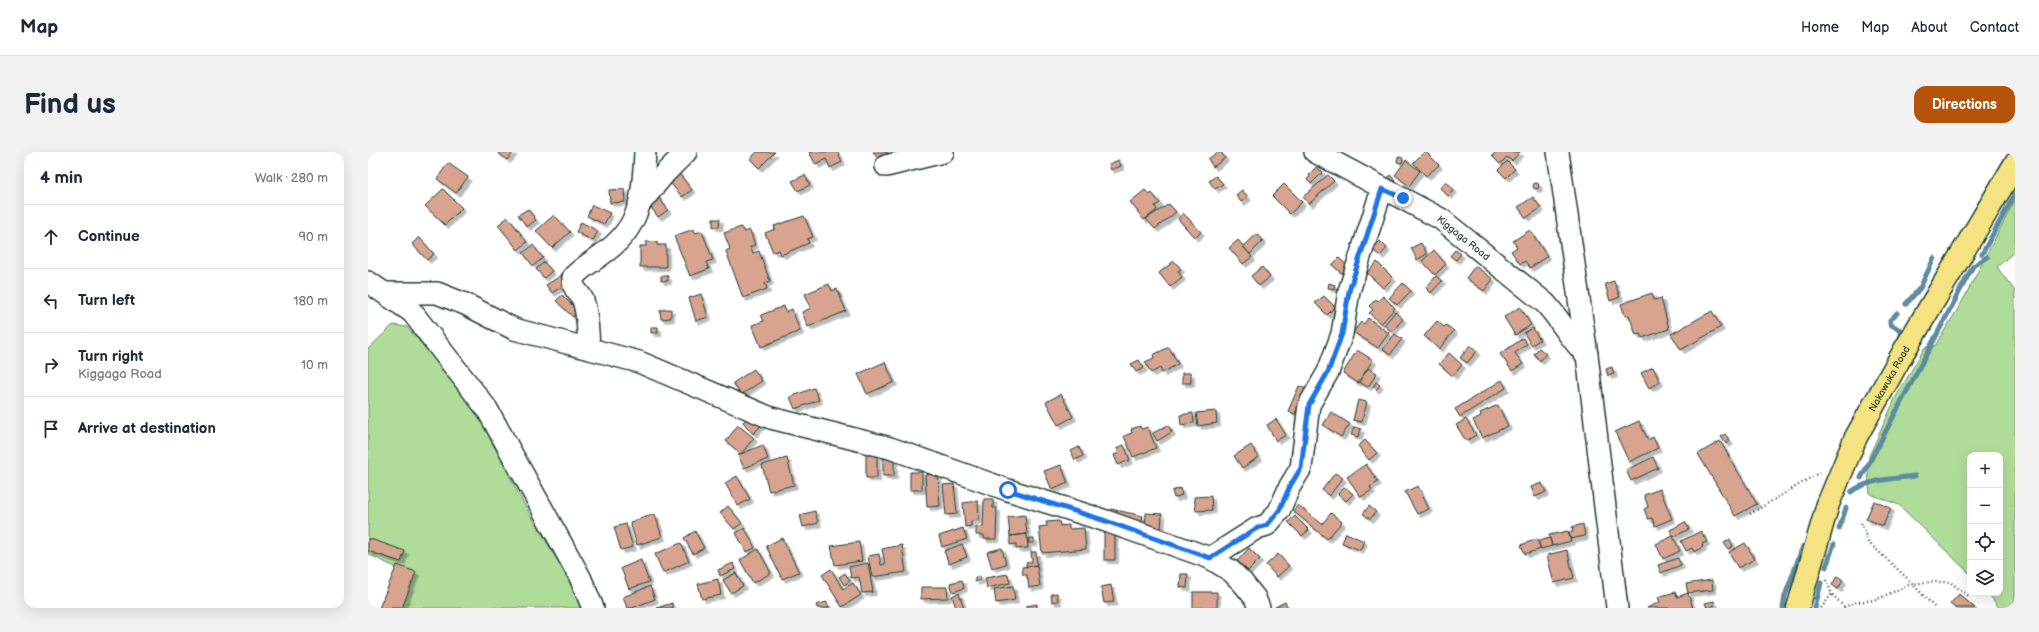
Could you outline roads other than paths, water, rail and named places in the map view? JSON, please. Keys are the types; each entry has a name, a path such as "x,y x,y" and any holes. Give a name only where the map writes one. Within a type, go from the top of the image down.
{"main road":[{"name":"Nakawuka Road","path":"1798,608 1828,504 1856,437 1904,351 2015,164"}],"street":[{"path":"641,202 645,152"},
{"path":"589,348 587,322 582,299 573,288 573,277 582,268 614,245 630,226 641,202 665,173 686,152"},
{"path":"886,166 943,152"},
{"name":"Kiggaga Road","path":"1315,152 1382,189 1418,206 1452,228 1545,303 1555,314 1575,344 1587,355"},
{"path":"1558,152 1587,355 1616,608"},
{"path":"1210,558 1257,528 1267,525 1279,511 1290,486 1301,468 1309,405 1328,372 1342,334 1349,291 1382,189"},
{"path":"368,282 387,293 412,312 487,409 580,577 593,608"},
{"path":"387,293 437,293 465,304 514,329 638,362 771,418 890,448 1008,490 1106,521 1210,558 1230,571 1243,583 1255,598 1259,608"}],"waterway":[{"path":"1982,254 2015,194"},
{"path":"1861,478 1973,266 1987,257"},
{"path":"1906,304 1920,288 1934,258"},
{"path":"1897,313 1890,320 1890,324 1902,331 1900,340"},
{"path":"1851,492 1865,484 1915,476"},
{"path":"1839,529 1846,508"},
{"path":"1826,567 1834,544"},
{"path":"1783,608 1785,596 1803,546"},
{"path":"1815,608 1821,583"}]}
